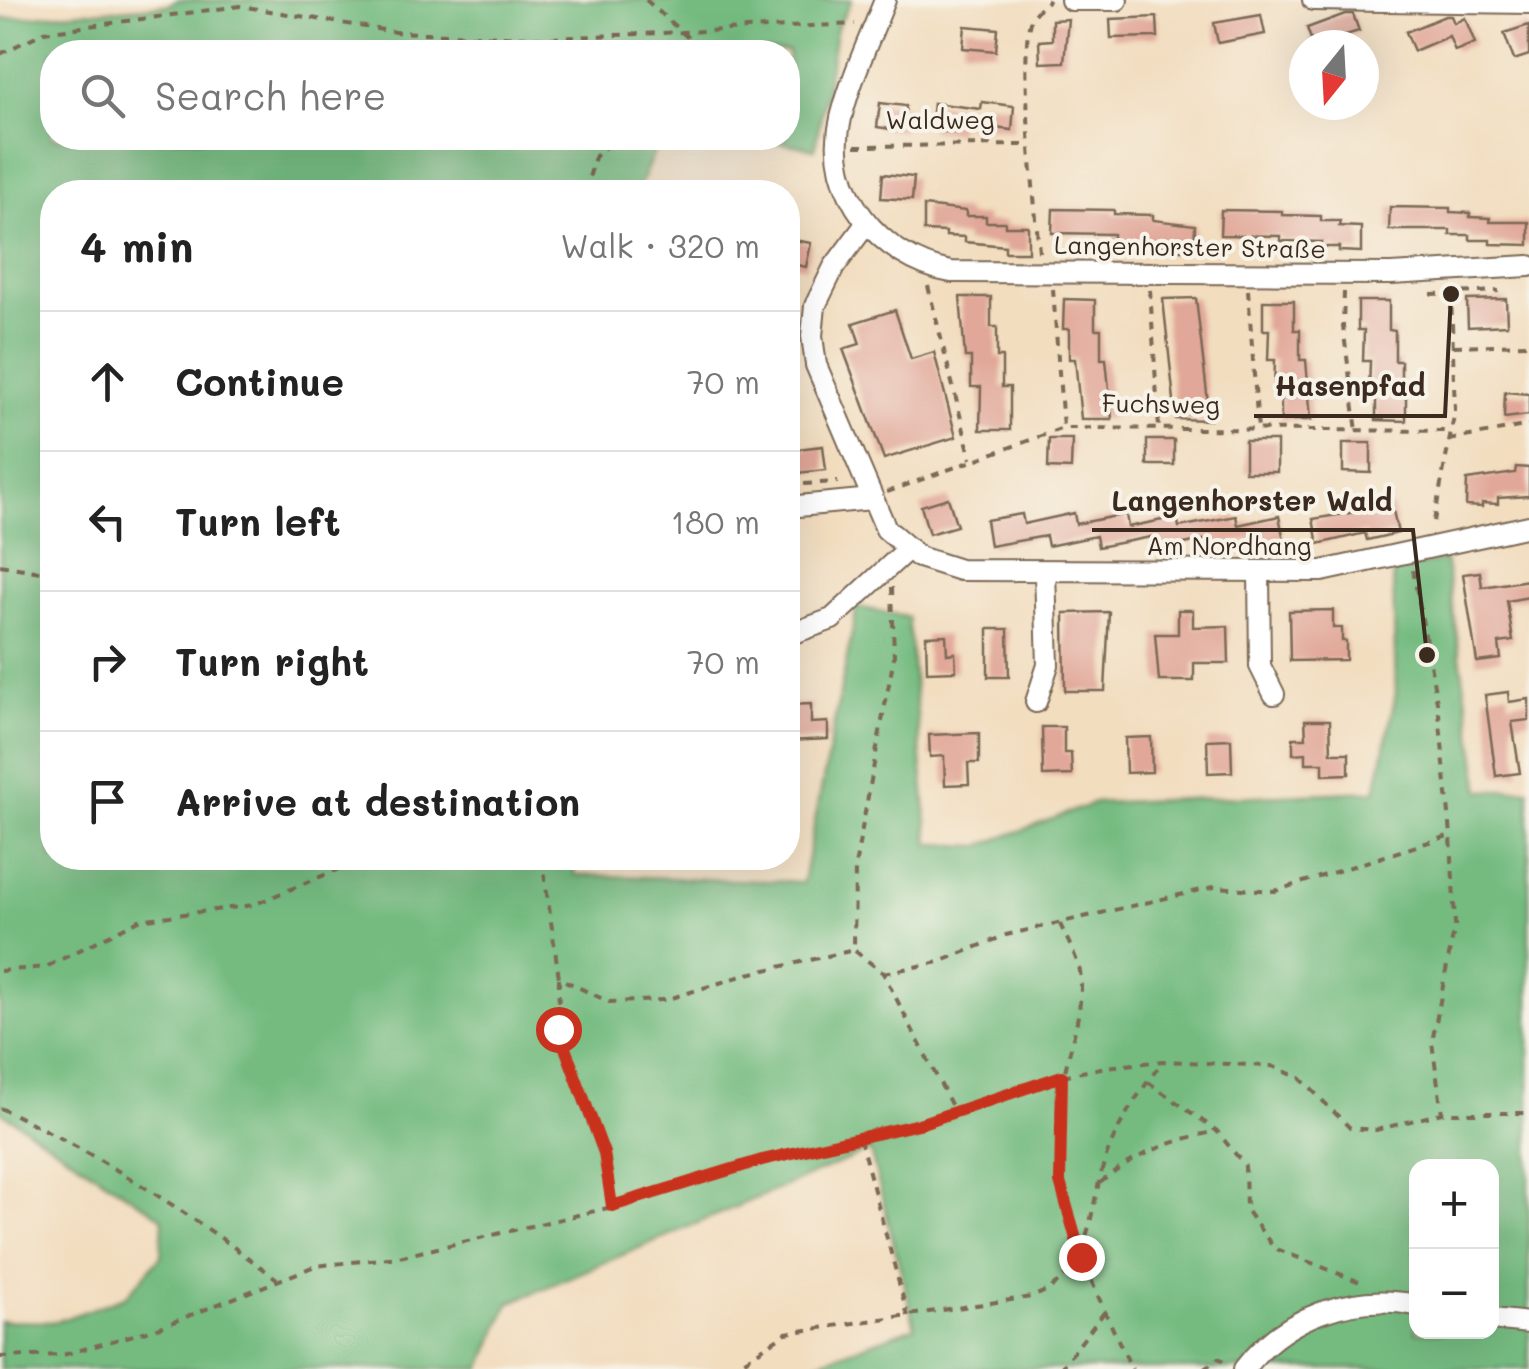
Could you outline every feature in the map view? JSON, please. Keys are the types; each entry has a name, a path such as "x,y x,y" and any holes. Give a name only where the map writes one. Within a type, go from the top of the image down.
{"street":[{"name":"Waldweg","path":"866,224 844,178 839,139 841,119 884,0"},
{"path":"1070,0 1117,0"},
{"path":"1313,0 1529,3"},
{"name":"Langenhorster Straße","path":"866,224 906,256 928,268 950,272 1391,274 1529,266"},
{"name":"Am Nordhang","path":"866,224 834,267 815,306 812,336 816,366 877,496 886,529 908,549 932,563 960,570 1045,572 1322,571 1376,563 1529,526"},
{"path":"800,506 877,496"},
{"path":"800,632 832,620 908,549"},
{"path":"1036,702 1048,665 1045,572"},
{"path":"1259,572 1260,666 1274,694"},
{"path":"1242,1369 1277,1333 1297,1322 1328,1310 1392,1300 1409,1304"},
{"path":"1499,1320 1529,1323"}],"path":[{"path":"646,0 689,40"},
{"path":"1040,261 1029,145 1031,18 1049,0"},
{"path":"0,54 44,32 240,6 395,32 552,38 876,23"},
{"name":"Waldweg","path":"850,146 1029,145"},
{"path":"588,180 594,157 601,150"},
{"path":"926,277 970,459"},
{"name":"Langenhorster Straße","path":"1052,284 1052,330 1063,428"},
{"name":"Langenhorster Straße","path":"1150,285 1159,429"},
{"name":"Langenhorster Straße","path":"1248,286 1258,430"},
{"name":"Langenhorster Straße","path":"1344,287 1343,327 1357,431"},
{"path":"1431,294 1499,290"},
{"path":"1434,521 1451,431 1452,294"},
{"path":"1454,346 1529,344"},
{"path":"800,376 808,376"},
{"path":"1449,440 1529,426"},
{"name":"Fuchsweg","path":"877,496 1063,428 1451,431"},
{"path":"800,484 852,481"},
{"path":"0,565 40,572"},
{"path":"1413,565 1439,713 1456,925 1432,1042 1442,1114"},
{"path":"854,950 855,866 894,657 892,577 886,569"},
{"path":"884,973 940,962 1006,935 1214,888 1275,891 1451,835"},
{"path":"0,971 46,967 139,920 253,906 337,870"},
{"path":"544,870 558,978 558,1029 604,1153 612,1206"},
{"path":"1060,924 1082,978 1062,1076 1060,1182 1096,1300 1106,1310 1132,1369"},
{"path":"854,950 884,973 956,1112"},
{"path":"558,978 609,1002 665,1000 748,974 854,950"},
{"path":"731,1369 786,1333 1031,1297 1056,1288 1081,1257 1098,1184 1127,1110 1163,1061"},
{"path":"0,1357 64,1355 192,1316 315,1266 399,1258 612,1206 762,1160 860,1139 956,1112 1062,1076 1163,1061 1286,1070 1350,1128 1376,1130 1442,1114 1529,1113"},
{"path":"1148,1082 1218,1131 1246,1166 1246,1210 1274,1248 1376,1288 1392,1300"},
{"path":"0,1108 87,1150 178,1207 277,1279"},
{"path":"1098,1184 1130,1159 1179,1139 1218,1131"},
{"path":"860,1139 908,1316"},
{"path":"1060,1369 1106,1310"},
{"path":"1204,1369 1218,1358 1242,1369"}],"green space":[{"path":"177,0 852,0 837,27 815,149 800,146 800,40 40,40 40,150 655,150 642,180 40,180 40,870 575,870 575,875 803,882 857,607 908,617 929,844 980,846 1095,803 1376,791 1396,693 1393,572 1445,559 1481,791 1529,789 1529,1369 799,1369 915,1327 870,1150 509,1303 481,1369 0,1369 0,1321 56,1322 125,1297 161,1256 163,1218 0,1111 0,19 168,5"}],"building":[{"path":"1353,14 1359,30 1308,30"},
{"path":"1261,15 1265,34 1218,43 1214,23"},
{"path":"1451,16 1454,23 1465,18 1475,43 1455,51 1449,36 1414,51 1406,32"},
{"path":"1157,17 1158,37 1111,38 1110,19"},
{"path":"1068,19 1064,62 1040,63 1039,41 1052,40 1052,20"},
{"path":"1529,25 1529,55 1514,60 1504,33"},
{"path":"965,26 998,29 996,51 963,48"},
{"path":"982,102 1014,106 1012,130 959,124 958,133 930,130 933,103 981,109"},
{"path":"880,103 906,106 903,131 877,127"},
{"path":"883,174 914,177 912,200 881,198"},
{"path":"924,206 966,211 966,216 986,216 986,222 1005,222 1005,226 1028,226 1028,252 1005,252 1005,246 965,242 965,237 924,231"},
{"path":"1390,207 1450,208 1450,212 1470,213 1470,217 1490,218 1490,222 1529,222 1529,245 1490,244 1490,240 1470,240 1470,235 1450,235 1450,230 1389,230"},
{"path":"1053,209 1114,210 1114,214 1153,215 1153,220 1195,225 1194,250 1173,250 1173,245 1153,245 1153,241 1113,240 1113,234 1052,233"},
{"path":"1221,210 1282,211 1282,215 1321,216 1321,221 1340,221 1339,226 1361,227 1361,252 1320,247 1321,242 1281,241 1281,236 1220,235"},
{"path":"800,241 811,243 806,267 800,266"},
{"path":"960,297 991,297 991,327 997,327 997,357 1002,357 1002,387 1010,387 1010,430 980,430 981,387 971,387 971,357 965,357"},
{"path":"1196,298 1210,420 1176,419 1163,299"},
{"path":"1064,299 1095,300 1095,329 1101,329 1101,359 1106,359 1112,419 1081,419 1075,359 1069,359 1069,329 1063,329"},
{"path":"1506,299 1507,325 1468,327 1467,300"},
{"path":"1263,301 1294,301 1294,330 1300,330 1300,360 1306,360 1311,420 1281,420 1281,391 1274,391 1275,360 1268,360 1269,330 1263,330"},
{"path":"1358,301 1389,301 1389,330 1395,331 1395,361 1401,361 1401,391 1406,391 1406,421 1376,420 1376,391 1369,391 1370,361 1363,361 1364,330 1358,330"},
{"path":"895,310 911,359 934,352 956,437 884,459 843,349 860,344 853,323"},
{"path":"1505,392 1529,394 1529,415 1504,418"},
{"path":"1049,439 1072,439 1071,469 1048,468"},
{"path":"1147,440 1174,440 1174,465 1147,465"},
{"path":"1245,441 1277,441 1277,472 1245,472"},
{"path":"1343,443 1371,443 1371,473 1343,472"},
{"path":"823,446 826,470 800,473 800,449"},
{"path":"1516,467 1529,468 1529,496 1498,498 1498,504 1482,503 1482,507 1466,506 1467,480 1515,473"},
{"path":"948,498 957,526 929,534 921,506"},
{"path":"1392,506 1398,533 1367,540 1365,533 1318,544 1313,519"},
{"path":"1074,513 1076,524 1126,514 1128,527 1177,517 1179,527 1236,516 1238,525 1279,516 1285,545 1260,550 1257,538 1206,548 1204,540 1154,550 1151,537 1098,547 1096,536 1048,546 1046,536 990,546 986,520 1022,514 1024,524"},
{"path":"1480,572 1482,587 1529,580 1529,597 1507,601 1513,641 1499,643 1501,659 1477,662 1463,574"},
{"path":"1178,610 1193,610 1193,627 1228,626 1229,663 1194,663 1194,681 1159,681 1155,634 1178,634"},
{"path":"1333,610 1333,628 1342,628 1342,641 1346,641 1346,660 1290,661 1289,611"},
{"path":"1109,612 1105,691 1065,691 1064,613"},
{"path":"988,629 1008,629 1009,677 988,677"},
{"path":"946,635 947,654 955,653 956,671 927,672 926,636"},
{"path":"1508,692 1509,702 1529,699 1529,720 1512,722 1520,773 1496,776 1485,695"},
{"path":"800,704 811,704 811,723 828,722 828,739 800,740"},
{"path":"1305,720 1330,720 1331,753 1349,753 1349,774 1323,775 1323,763 1306,763 1306,753 1293,754 1293,738 1306,738"},
{"path":"1042,727 1064,727 1064,753 1071,753 1072,775 1043,776"},
{"path":"979,733 979,763 968,763 969,784 945,785 944,756 930,757 929,735"},
{"path":"1151,737 1152,772 1126,773 1125,738"},
{"path":"1231,739 1232,772 1208,773 1207,740"}],"place":[{"name":"Hasenpfad","path":"1451,294"},
{"name":"Langenhorster Wald","path":"1427,655"}],"route":[{"path":"558,1029 604,1153 612,1206 762,1160 919,1124 1062,1076 1058,1117 1060,1182 1081,1257"}]}
